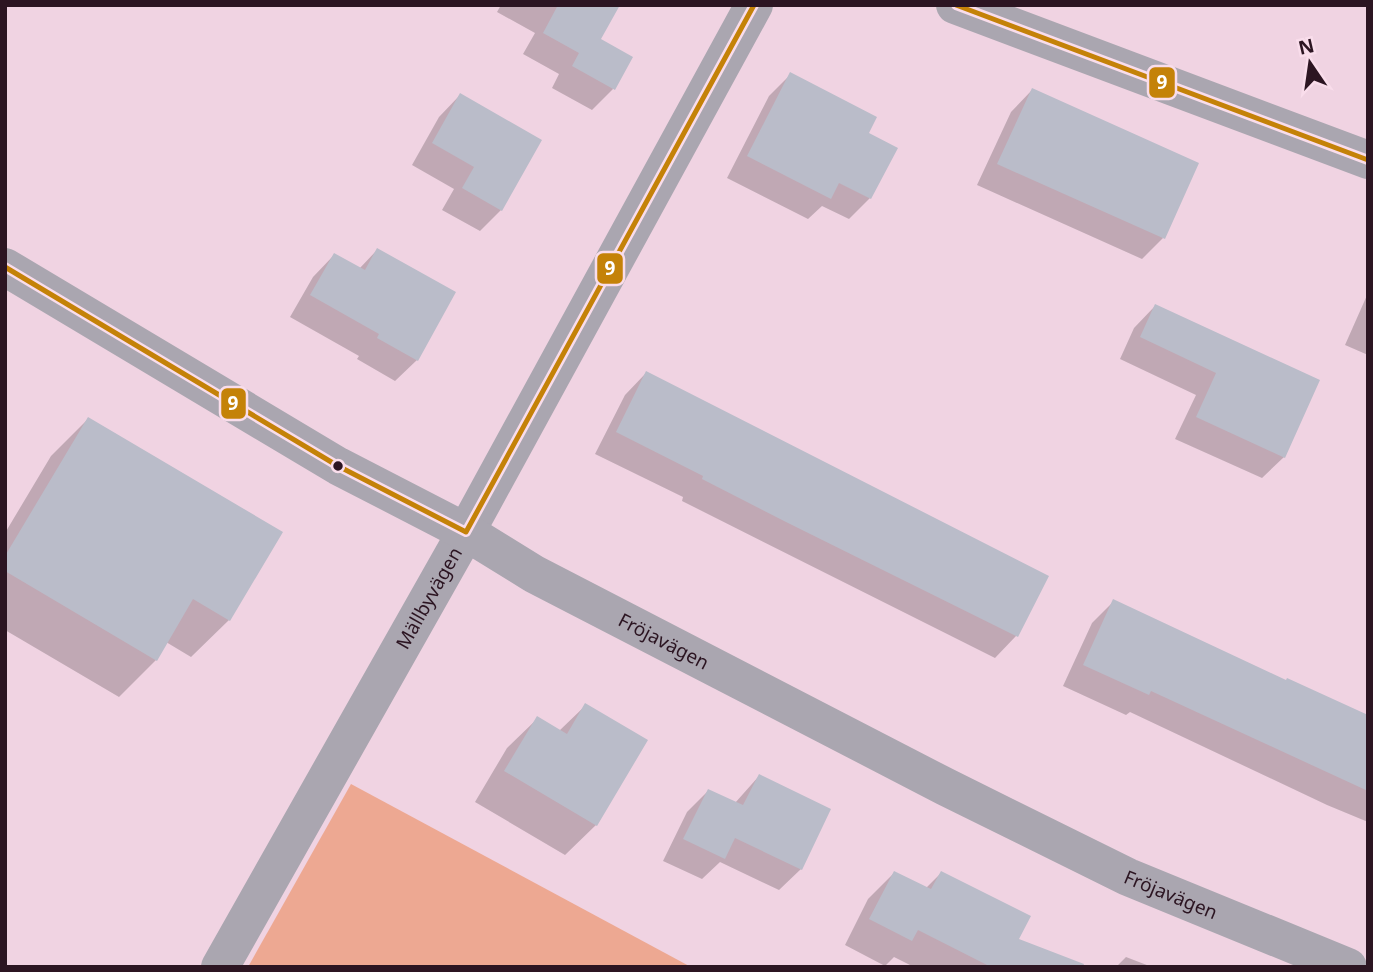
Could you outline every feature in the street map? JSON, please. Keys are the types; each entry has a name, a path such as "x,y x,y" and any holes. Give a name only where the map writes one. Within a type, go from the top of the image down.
{"street":[{"name":"Mällbyvägen","path":"220,967 466,532 754,5"},
{"path":"955,5 1368,160"},
{"name":"Fröjavägen","path":"5,268 338,466 466,532 534,574 992,811 1128,877 1324,962"}],"shaded area":[{"path":"351,784 691,967 248,967"}],"building":[{"path":"558,5 620,5 601,39 633,57 615,90 572,66 579,53 543,33"},
{"path":"790,72 877,117 869,133 898,148 871,199 839,183 831,199 747,156"},
{"path":"1032,88 1199,163 1165,239 997,164"},
{"path":"460,93 542,140 502,211 462,188 474,167 432,143"},
{"path":"377,248 456,292 418,361 377,338 379,334 310,295 334,253 365,270"},
{"path":"1155,304 1320,380 1285,458 1196,417 1216,373 1140,337"},
{"path":"646,371 1049,576 1018,637 786,522 616,432"},
{"path":"88,417 283,532 230,621 193,599 157,661 5,571 5,556"},
{"path":"1113,599 1368,715 1368,791 1151,691 1149,695 1083,665"},
{"path":"585,703 648,740 597,826 504,771 537,716 567,734"},
{"path":"759,774 831,809 802,870 735,838 725,859 683,839 708,789 743,805"},
{"path":"894,871 931,889 941,871 1031,916 1019,939 1084,964 1083,967 991,967 918,930 912,941 869,919"}],"transit line":[{"name":"9","path":"466,532 754,5"},
{"name":"9","path":"956,5 1368,160"},
{"name":"9","path":"5,267 338,466 466,532"}]}
